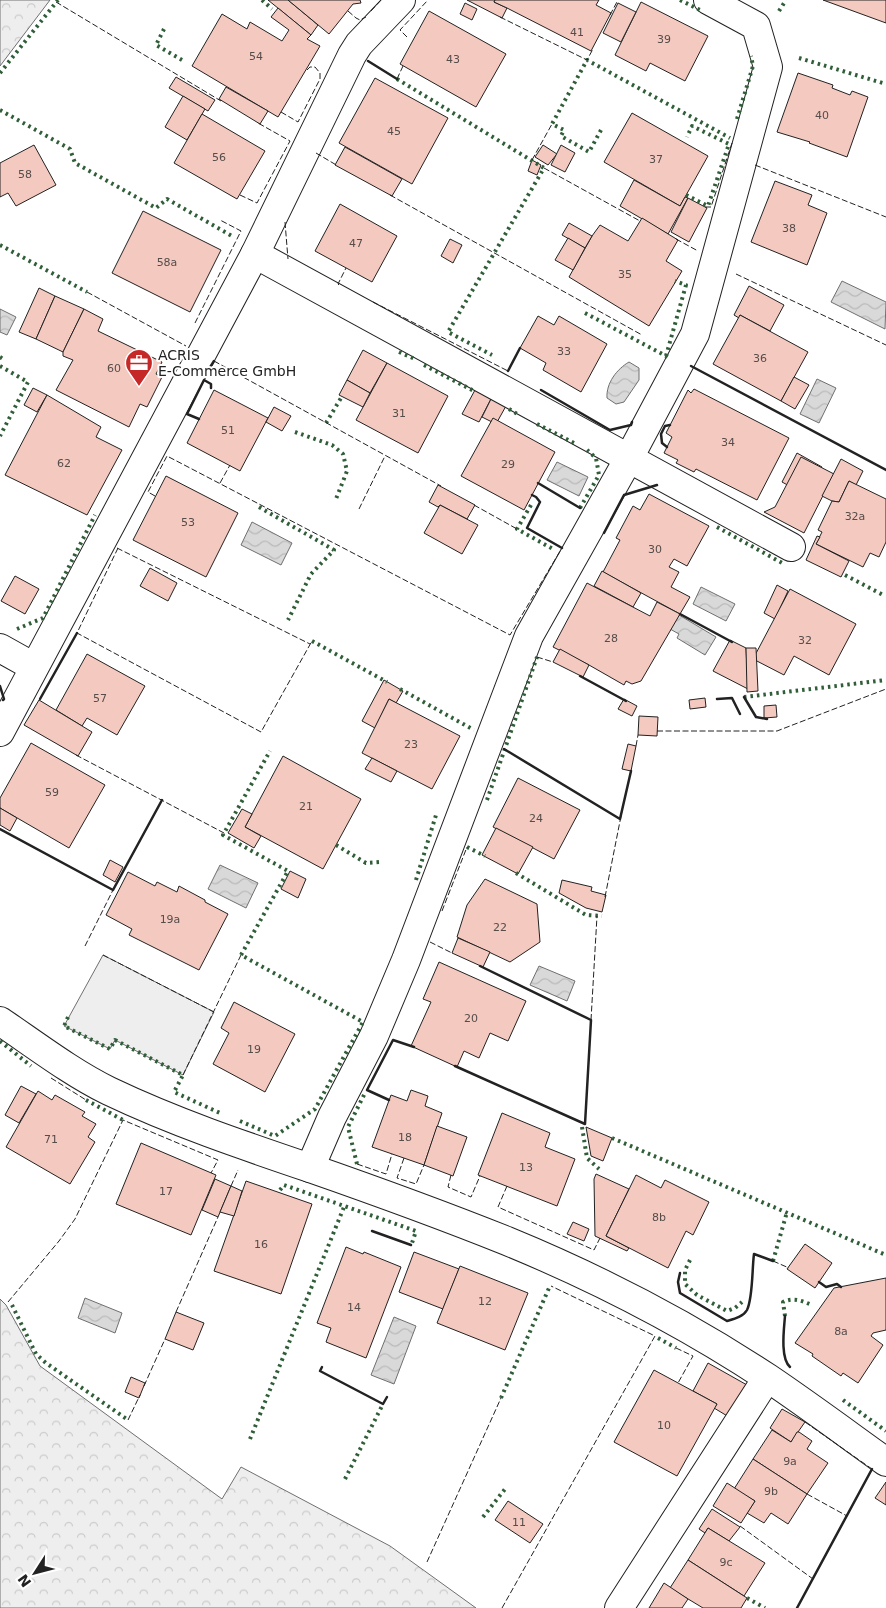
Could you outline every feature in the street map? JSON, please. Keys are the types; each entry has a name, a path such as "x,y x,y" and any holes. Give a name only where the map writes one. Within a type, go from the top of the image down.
{"street":[{"path":"0,732 255,254 352,55 359,44 401,0"},
{"path":"310,1168 332,1117 374,1036 406,960 528,636 629,458 695,334 768,67 756,26 708,0"},
{"path":"255,254 791,547"},
{"path":"0,648 34,667"},
{"path":"0,1021 108,1090 259,1152 310,1168 508,1242 590,1278 678,1323 767,1378 886,1462"},
{"path":"619,1608 767,1378"}],"green space":[{"path":"0,0 50,0 0,66"},
{"path":"103,955 214,1012 183,1075 115,1040 110,1049 64,1026"},
{"path":"0,1299 6,1305 40,1366 222,1499 241,1467 390,1546 476,1608 0,1608"}],"water":[{"path":"842,281 886,302 885,329 831,302"},
{"path":"0,309 16,317 7,335 0,332"},
{"path":"629,362 639,368 639,380 624,402 616,404 607,398 608,387 620,368"},
{"path":"817,379 836,388 819,423 800,414"},
{"path":"557,462 588,477 579,496 547,480"},
{"path":"252,522 292,543 281,565 241,545"},
{"path":"701,587 735,604 726,621 693,604"},
{"path":"679,615 716,637 705,655 677,638 679,634 670,629"},
{"path":"220,865 258,883 246,908 208,889"},
{"path":"539,966 575,981 567,1001 530,985"},
{"path":"85,1298 122,1313 115,1333 78,1318"},
{"path":"394,1317 416,1326 394,1384 371,1375"}],"building":[{"path":"268,0 288,0 318,25 311,35"},
{"path":"288,0 360,0 361,3 353,4 329,34"},
{"path":"467,0 495,0 494,2 507,8 502,18"},
{"path":"495,0 599,0 596,5 611,13 591,51 494,2"},
{"path":"823,0 886,0 886,23"},
{"path":"641,2 708,36 685,81 650,63 646,71 615,55"},
{"path":"465,3 477,9 472,20 460,14"},
{"path":"618,3 636,12 621,42 603,33"},
{"path":"278,8 311,35 307,39 320,46 278,117 192,66 222,14 247,29 250,22 282,41 289,30 271,17"},
{"path":"429,11 506,54 476,107 400,64"},
{"path":"798,73 833,85 832,88 850,95 852,91 868,97 847,157 810,142 777,132"},
{"path":"176,77 215,100 208,111 169,88"},
{"path":"375,78 448,118 412,184 339,143"},
{"path":"226,87 268,111 260,124 219,99"},
{"path":"183,96 205,109 187,140 165,127"},
{"path":"632,113 708,156 680,206 604,162"},
{"path":"202,114 265,151 237,199 174,163"},
{"path":"34,145 56,185 16,206 8,193 0,197 0,163"},
{"path":"543,145 557,154 548,165 535,157"},
{"path":"561,145 575,153 565,172 551,165"},
{"path":"345,147 402,179 392,196 335,165"},
{"path":"532,160 541,165 537,175 528,171"},
{"path":"634,180 680,206 685,197 688,198 668,234 620,206"},
{"path":"775,181 812,195 808,205 827,213 807,265 751,242"},
{"path":"688,198 707,208 689,242 671,232"},
{"path":"340,204 397,236 372,282 315,251"},
{"path":"143,211 221,250 190,312 112,273"},
{"path":"642,218 678,240 666,261 682,271 649,326 569,277 600,225 628,241"},
{"path":"569,223 592,236 585,248 562,235"},
{"path":"568,238 585,248 573,270 555,260"},
{"path":"450,239 462,245 453,263 441,256"},
{"path":"749,286 784,305 770,331 740,315 739,318 734,315"},
{"path":"39,288 55,296 36,339 19,332"},
{"path":"55,296 84,309 63,352 36,339"},
{"path":"84,309 103,319 98,331 162,362 156,374 162,377 147,407 140,404 129,427 56,390 73,360 63,356 63,352"},
{"path":"740,315 808,352 781,401 713,364"},
{"path":"538,316 554,325 559,316 607,344 581,392 543,370 546,363 520,348"},
{"path":"363,350 387,363 370,393 347,380"},
{"path":"387,363 448,396 418,453 356,420"},
{"path":"794,377 809,385 795,409 781,401"},
{"path":"347,380 370,393 363,407 339,395"},
{"path":"33,388 47,395 37,412 24,405"},
{"path":"694,389 789,438 757,500 696,469 694,472 676,463 678,460 664,453 672,437 666,433 688,390 691,393"},
{"path":"214,390 268,418 240,471 187,443"},
{"path":"475,390 491,399 479,422 462,414"},
{"path":"47,395 101,427 96,437 122,450 87,515 5,475"},
{"path":"491,399 506,406 496,424 482,417"},
{"path":"274,407 291,416 282,431 266,422"},
{"path":"493,418 555,452 524,510 461,476"},
{"path":"797,453 822,467 806,495 782,482"},
{"path":"801,457 834,474 804,533 764,512 775,507"},
{"path":"841,459 863,471 856,485 849,481 839,502 822,496"},
{"path":"166,476 238,513 206,577 133,540"},
{"path":"849,481 886,499 886,542 879,557 870,553 863,567 816,544 822,532 818,530 832,501 839,502"},
{"path":"438,485 475,505 467,519 440,505 438,507 429,502"},
{"path":"649,494 709,526 687,566 674,559 669,567 679,572 671,587 690,597 680,614 603,572 620,540 616,538 633,506 640,510"},
{"path":"440,505 478,525 462,554 424,533"},
{"path":"817,536 820,537 816,544 849,561 841,577 806,560"},
{"path":"150,568 177,583 168,601 140,586"},
{"path":"602,571 641,593 633,607 594,586"},
{"path":"15,576 39,589 25,614 1,601"},
{"path":"587,583 650,616 657,602 680,614 641,681 632,684 626,681 624,685 553,647"},
{"path":"777,585 788,591 775,619 764,613"},
{"path":"790,589 856,624 829,675 794,656 784,675 753,659"},
{"path":"730,640 746,648 748,689 713,671"},
{"path":"746,648 756,648 758,691 747,692"},
{"path":"560,649 589,665 583,677 553,662"},
{"path":"87,654 145,686 117,735 87,718 82,726 56,710"},
{"path":"384,680 403,691 396,703 389,699 375,728 362,721"},
{"path":"705,698 706,707 690,709 689,700"},
{"path":"389,699 460,736 432,789 362,753"},
{"path":"624,699 637,706 632,716 618,709"},
{"path":"39,700 92,732 78,756 24,725"},
{"path":"776,705 777,717 764,718 764,706"},
{"path":"639,716 658,717 657,736 638,735"},
{"path":"31,743 105,785 69,848 0,808 0,798"},
{"path":"628,744 636,746 631,771 622,769"},
{"path":"283,756 361,799 323,869 245,827"},
{"path":"372,758 397,771 391,782 365,769"},
{"path":"518,778 580,810 554,859 493,827"},
{"path":"0,808 17,818 10,831 0,825"},
{"path":"242,809 252,814 245,827 261,836 254,848 228,833"},
{"path":"496,828 533,847 518,874 482,855"},
{"path":"110,860 123,867 115,882 103,875"},
{"path":"290,871 306,879 298,898 281,889"},
{"path":"128,872 155,886 157,882 177,892 179,886 228,914 199,970 129,935 132,929 106,915"},
{"path":"485,879 537,904 540,942 510,962 457,937 467,905"},
{"path":"562,880 592,887 591,891 606,895 602,912 586,908 559,893"},
{"path":"458,938 490,952 483,967 452,953"},
{"path":"439,962 526,1001 508,1041 490,1033 479,1058 464,1051 457,1067 411,1046 431,1002 423,999"},
{"path":"234,1002 295,1034 265,1092 213,1064 229,1033 221,1028"},
{"path":"21,1086 36,1094 19,1123 5,1115"},
{"path":"411,1090 428,1096 425,1106 442,1113 424,1165 372,1147 391,1095 407,1101"},
{"path":"38,1091 52,1100 55,1095 85,1112 82,1116 96,1124 88,1137 95,1142 70,1184 6,1147"},
{"path":"502,1113 550,1133 545,1147 575,1159 557,1206 478,1175"},
{"path":"437,1126 467,1137 453,1176 424,1165"},
{"path":"586,1127 612,1138 603,1161 591,1156"},
{"path":"141,1143 216,1175 191,1235 116,1204"},
{"path":"596,1174 629,1189 606,1236 629,1248 627,1251 595,1236 594,1179"},
{"path":"636,1175 661,1188 665,1180 709,1202 693,1235 686,1231 668,1268 606,1236"},
{"path":"215,1179 231,1186 218,1217 202,1210"},
{"path":"246,1181 312,1204 281,1294 214,1271"},
{"path":"231,1186 242,1191 234,1216 220,1212"},
{"path":"573,1222 589,1229 584,1241 567,1234"},
{"path":"805,1244 832,1263 815,1288 787,1269"},
{"path":"346,1247 401,1267 366,1358 326,1342 331,1328 317,1323"},
{"path":"414,1252 459,1269 443,1309 399,1292"},
{"path":"460,1266 528,1293 505,1350 437,1323"},
{"path":"886,1278 886,1330 873,1333 871,1336 883,1345 858,1383 843,1373 841,1376 812,1356 813,1354 795,1343 834,1288"},
{"path":"176,1312 204,1323 193,1350 165,1339"},
{"path":"708,1363 747,1385 729,1417 714,1408 717,1404 693,1391"},
{"path":"654,1370 717,1404 677,1476 614,1442"},
{"path":"131,1377 145,1383 139,1398 125,1392"},
{"path":"782,1409 805,1422 791,1442 770,1428"},
{"path":"772,1430 791,1442 797,1432 799,1432 812,1441 807,1449 828,1463 807,1494 753,1459"},
{"path":"753,1459 807,1494 788,1524 771,1513 764,1523 747,1513 755,1501 734,1489"},
{"path":"886,1482 886,1505 875,1498"},
{"path":"727,1483 755,1501 741,1523 713,1506"},
{"path":"508,1501 543,1524 530,1543 495,1520"},
{"path":"712,1509 740,1527 729,1541 708,1528 705,1533 699,1529"},
{"path":"708,1528 765,1563 744,1596 688,1560"},
{"path":"688,1560 747,1598 741,1608 703,1608 670,1588"},
{"path":"664,1583 688,1599 682,1608 649,1608"}],"hedge":[{"path":"0,73 58,0"},
{"path":"262,0 272,9"},
{"path":"680,0 702,11"},
{"path":"779,11 786,0"},
{"path":"164,29 156,45 182,60"},
{"path":"737,119 753,66 751,56"},
{"path":"799,58 886,84"},
{"path":"601,130 589,152 561,136 564,130 552,124 587,60 730,138"},
{"path":"397,79 544,168 448,332 492,355"},
{"path":"0,110 70,149 75,163 156,208 167,199 232,236"},
{"path":"686,195 708,206 729,144 692,126 687,137"},
{"path":"0,245 87,292"},
{"path":"666,356 686,285 675,281"},
{"path":"585,313 668,357"},
{"path":"399,352 415,359"},
{"path":"424,365 474,391"},
{"path":"0,366 28,382 0,436"},
{"path":"326,423 341,398"},
{"path":"509,409 519,415"},
{"path":"537,424 576,444"},
{"path":"295,432 332,445 343,454 347,471 336,499"},
{"path":"580,508 599,475 596,458 587,450"},
{"path":"531,505 517,529 553,549"},
{"path":"259,507 334,550 311,574 288,620"},
{"path":"17,629 43,618 95,515"},
{"path":"717,527 784,564"},
{"path":"845,575 885,596"},
{"path":"312,641 387,682"},
{"path":"487,800 537,657"},
{"path":"744,697 886,680"},
{"path":"400,689 474,730"},
{"path":"240,1121 275,1136 315,1109 363,1022 241,955 288,871 223,835 270,751"},
{"path":"416,880 436,815"},
{"path":"336,845 366,863 380,862"},
{"path":"467,847 485,856"},
{"path":"516,873 586,915 602,916"},
{"path":"68,1017 64,1026 110,1049 115,1040 183,1075 174,1092 220,1113"},
{"path":"0,1041 31,1066"},
{"path":"357,1164 348,1127 365,1093"},
{"path":"86,1100 123,1120"},
{"path":"582,1127 587,1158 599,1169"},
{"path":"612,1138 886,1255"},
{"path":"280,1190 284,1185 416,1231 412,1243"},
{"path":"250,1439 344,1207"},
{"path":"773,1261 787,1212"},
{"path":"690,1260 685,1270 685,1284 697,1295 727,1311 735,1308 742,1302"},
{"path":"501,1398 549,1288"},
{"path":"785,1316 783,1302 794,1300 812,1305"},
{"path":"12,1305 36,1354 128,1420"},
{"path":"658,1338 676,1348"},
{"path":"843,1400 886,1431"},
{"path":"345,1479 383,1404"},
{"path":"483,1517 505,1489"},
{"path":"747,1598 765,1608"}],"fence":[{"path":"371,11 381,0"},
{"path":"407,37 400,30 428,0"},
{"path":"610,15 618,0"},
{"path":"56,2 221,101"},
{"path":"348,11 360,20 366,17"},
{"path":"500,17 587,60 593,49"},
{"path":"397,79 403,66"},
{"path":"281,112 298,122 320,79 320,73 315,67 310,67 306,71"},
{"path":"240,195 257,203 290,141 258,123"},
{"path":"532,160 552,124"},
{"path":"705,207 711,207 732,143"},
{"path":"316,153 338,166"},
{"path":"755,165 886,217"},
{"path":"544,168 640,221"},
{"path":"390,195 642,335"},
{"path":"195,323 241,231 220,220"},
{"path":"285,222 288,259"},
{"path":"676,239 698,251"},
{"path":"339,285 346,268"},
{"path":"736,274 886,345"},
{"path":"87,292 186,346"},
{"path":"373,302 508,371"},
{"path":"214,361 441,486"},
{"path":"155,496 148,492 167,456 510,635 562,548"},
{"path":"359,509 385,456"},
{"path":"220,483 230,465"},
{"path":"474,505 517,529"},
{"path":"117,548 310,644"},
{"path":"118,548 77,633 261,732 312,641"},
{"path":"537,657 553,662"},
{"path":"657,731 777,731 886,689"},
{"path":"636,746 638,735"},
{"path":"76,755 224,833"},
{"path":"605,897 623,806"},
{"path":"442,911 467,847"},
{"path":"85,946 113,890"},
{"path":"591,1020 597,916"},
{"path":"430,942 452,953"},
{"path":"103,955 214,1012"},
{"path":"183,1075 241,955"},
{"path":"51,1078 86,1100"},
{"path":"8,1302 75,1219 123,1120 218,1160 211,1173"},
{"path":"357,1164 386,1174 392,1154"},
{"path":"404,1158 397,1178 416,1184 424,1165"},
{"path":"231,1186 238,1170"},
{"path":"451,1175 448,1187 471,1197 480,1176"},
{"path":"507,1186 498,1207 594,1250 600,1238"},
{"path":"176,1312 218,1217"},
{"path":"773,1261 789,1268"},
{"path":"502,1608 655,1336 551,1286"},
{"path":"144,1386 165,1339"},
{"path":"676,1348 693,1356 678,1383"},
{"path":"128,1420 140,1395"},
{"path":"427,1562 501,1398"},
{"path":"805,1422 872,1469"},
{"path":"807,1494 847,1516"},
{"path":"740,1526 813,1579"}],"wall":[{"path":"368,61 397,79"},
{"path":"508,371 520,348"},
{"path":"209,369 214,361"},
{"path":"691,366 886,470"},
{"path":"199,419 187,414 204,380 211,384 211,388"},
{"path":"541,390 610,430 631,425 632,422"},
{"path":"667,447 662,443 661,434 665,426 670,425"},
{"path":"538,483 580,508"},
{"path":"604,533 624,495 657,485"},
{"path":"532,495 540,502 527,528 562,548"},
{"path":"680,614 732,642"},
{"path":"40,699 77,633"},
{"path":"580,676 626,701"},
{"path":"0,686 3,700"},
{"path":"744,697 756,717 767,719"},
{"path":"717,699 732,698 740,714"},
{"path":"504,749 620,819 631,771"},
{"path":"0,829 113,890 162,800"},
{"path":"455,1066 585,1124 591,1020 480,966"},
{"path":"389,1100 367,1090 393,1040 414,1047"},
{"path":"372,1231 411,1245"},
{"path":"680,1273 678,1282 680,1293 727,1321 741,1316 747,1310 751,1291 754,1254 773,1261"},
{"path":"819,1282 826,1287 837,1284 841,1287"},
{"path":"785,1316 784,1350 790,1367"},
{"path":"322,1367 320,1371 383,1404 387,1397"},
{"path":"797,1608 872,1469"}],"place":[{"name":"ACRIS E-Commerce GmbH","path":"139,387"}]}
